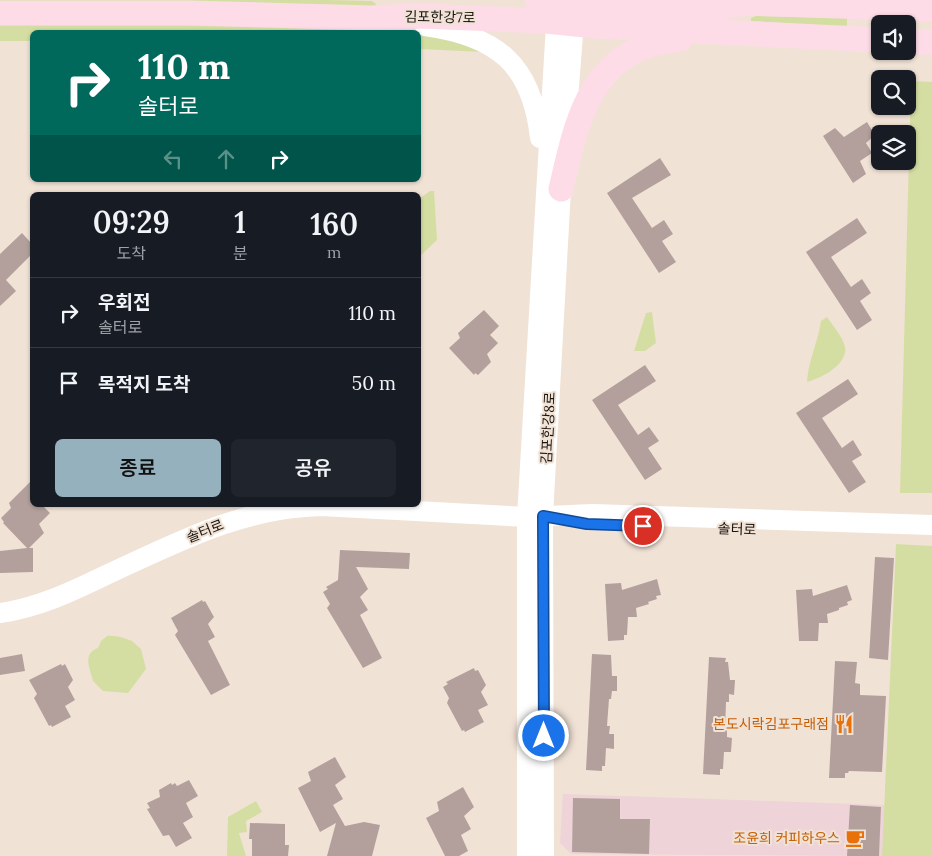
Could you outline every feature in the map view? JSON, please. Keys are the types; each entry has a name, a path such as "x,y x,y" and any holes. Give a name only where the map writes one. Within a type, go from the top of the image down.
{"main road":[{"name":"김포한강7로","path":"0,13 190,13 372,18 562,7 704,10 749,3 932,9"},
{"name":"김포한강7로","path":"562,7 731,33 871,40"},
{"path":"553,189 589,94 613,65 646,46 687,38 731,33"},
{"path":"916,42 932,42"}],"street":[{"path":"710,0 749,3"},
{"name":"김포한강8로","path":"527,856 535,517 562,7"},
{"path":"372,18 451,29 482,40 499,51 515,67 530,89 553,189"},
{"name":"솔터로","path":"0,613 52,600 211,527 244,516 292,507"},
{"name":"솔터로","path":"348,507 535,517 587,524 932,535"},
{"name":"솔터로","path":"535,517 592,514 932,524"},
{"name":"김포한강8로","path":"535,517 544,856"}],"shaded area":[{"path":"563,794 886,805 883,856 571,854 560,843"}],"green space":[{"path":"0,0 327,0 372,1 376,4 375,7 0,3"},
{"path":"756,16 847,18 847,27 751,21 751,18"},
{"path":"16,22 360,27 372,30 30,30 30,41 0,41 0,24"},
{"path":"421,35 441,36 484,52 421,49"},
{"path":"916,81 932,82 932,493 900,493 909,170 916,170 916,125 910,125 910,115 916,115"},
{"path":"430,191 434,191 437,240 421,255 421,201 421,198"},
{"path":"652,312 656,343 645,351 634,351 646,313"},
{"path":"827,317 842,339 845,354 838,365 832,370 807,382 821,321"},
{"path":"896,544 932,546 932,856 882,856"},
{"path":"107,636 117,636 132,641 141,649 146,669 128,693 103,691 93,681 88,658"},
{"path":"256,801 262,812 246,821 247,832 239,833 246,856 227,856 228,817"}],"building":[{"path":"867,122 871,128 871,139 866,143 871,154 860,161 866,174 853,183 823,136 835,128 844,137"},
{"path":"660,158 671,175 632,198 652,228 664,220 673,234 662,241 676,262 659,273 607,193"},
{"path":"857,218 867,233 831,257 851,287 862,279 871,293 860,301 872,320 857,330 806,252"},
{"path":"22,233 30,242 30,256 6,280 16,291 0,306 0,254"},
{"path":"484,310 499,326 490,335 498,343 487,354 491,362 478,375 475,373 474,375 449,348 460,338 458,333"},
{"path":"645,365 656,381 618,405 638,435 649,427 659,441 648,448 662,469 645,480 592,400"},
{"path":"848,379 858,394 822,418 842,448 853,440 862,455 852,461 866,482 849,493 796,413"},
{"path":"30,482 30,507 44,507 50,513 39,524 44,533 29,548 33,548 33,572 0,573 0,551 27,548 3,523 1,518 11,508 9,503"},
{"path":"340,550 410,553 409,569 356,567 368,589 360,597 368,610 360,615 382,658 363,668 327,608 330,604 323,592 328,589 326,587 338,580"},
{"path":"875,557 894,558 888,660 869,658"},
{"path":"657,579 661,595 656,596 657,599 648,602 649,604 636,608 637,617 628,617 627,635 624,635 624,640 608,641 605,584 621,583 622,590"},
{"path":"847,585 852,600 847,602 848,605 827,614 828,623 819,623 818,641 799,641 796,590 812,589 813,596"},
{"path":"202,600 203,602 205,601 214,617 208,624 215,637 208,641 230,685 211,695 175,635 178,631 171,618"},
{"path":"22,654 25,671 0,675 0,658"},
{"path":"592,654 611,655 612,676 617,676 617,691 612,691 611,699 609,699 607,726 610,726 609,734 614,734 614,749 606,748 605,766 602,766 602,771 586,770"},
{"path":"709,657 726,658 725,662 728,662 730,680 735,680 734,695 729,694 729,702 726,702 725,730 727,730 727,737 732,738 731,752 724,752 723,769 720,769 720,775 703,774"},
{"path":"835,661 857,662 855,683 860,684 860,695 886,696 882,772 849,771 845,773 845,778 829,778"},
{"path":"61,664 62,666 65,664 73,680 68,687 75,700 65,706 71,717 52,727 51,725 49,726 34,698 37,694 29,680"},
{"path":"474,668 475,671 478,670 486,685 481,692 488,705 478,710 484,722 465,732 464,730 462,731 447,703 449,698 443,687 448,684 446,682"},
{"path":"335,757 346,777 335,785 343,799 333,805 345,826 364,822 380,825 372,856 327,856 336,823 320,832 298,788 311,781 308,772"},
{"path":"189,780 198,796 186,803 193,817 183,823 192,838 176,847 169,835 163,836 147,809 150,808 147,803 160,797 159,790 171,783 172,785 175,783 177,786"},
{"path":"463,787 474,807 464,816 471,829 461,835 468,851 459,856 445,856 426,818 439,811 437,802"},
{"path":"573,798 620,799 620,819 650,819 649,854 572,852"},
{"path":"850,805 881,807 879,856 847,856"},
{"path":"250,823 285,824 285,845 289,845 288,856 252,856 252,839 249,839"}],"place":[{"name":"본도시락김포구래점","path":"844,724"},
{"name":"조윤희 커피하우스","path":"855,838"}],"route":[{"path":"544,736 543,516 587,524 643,526"}]}
